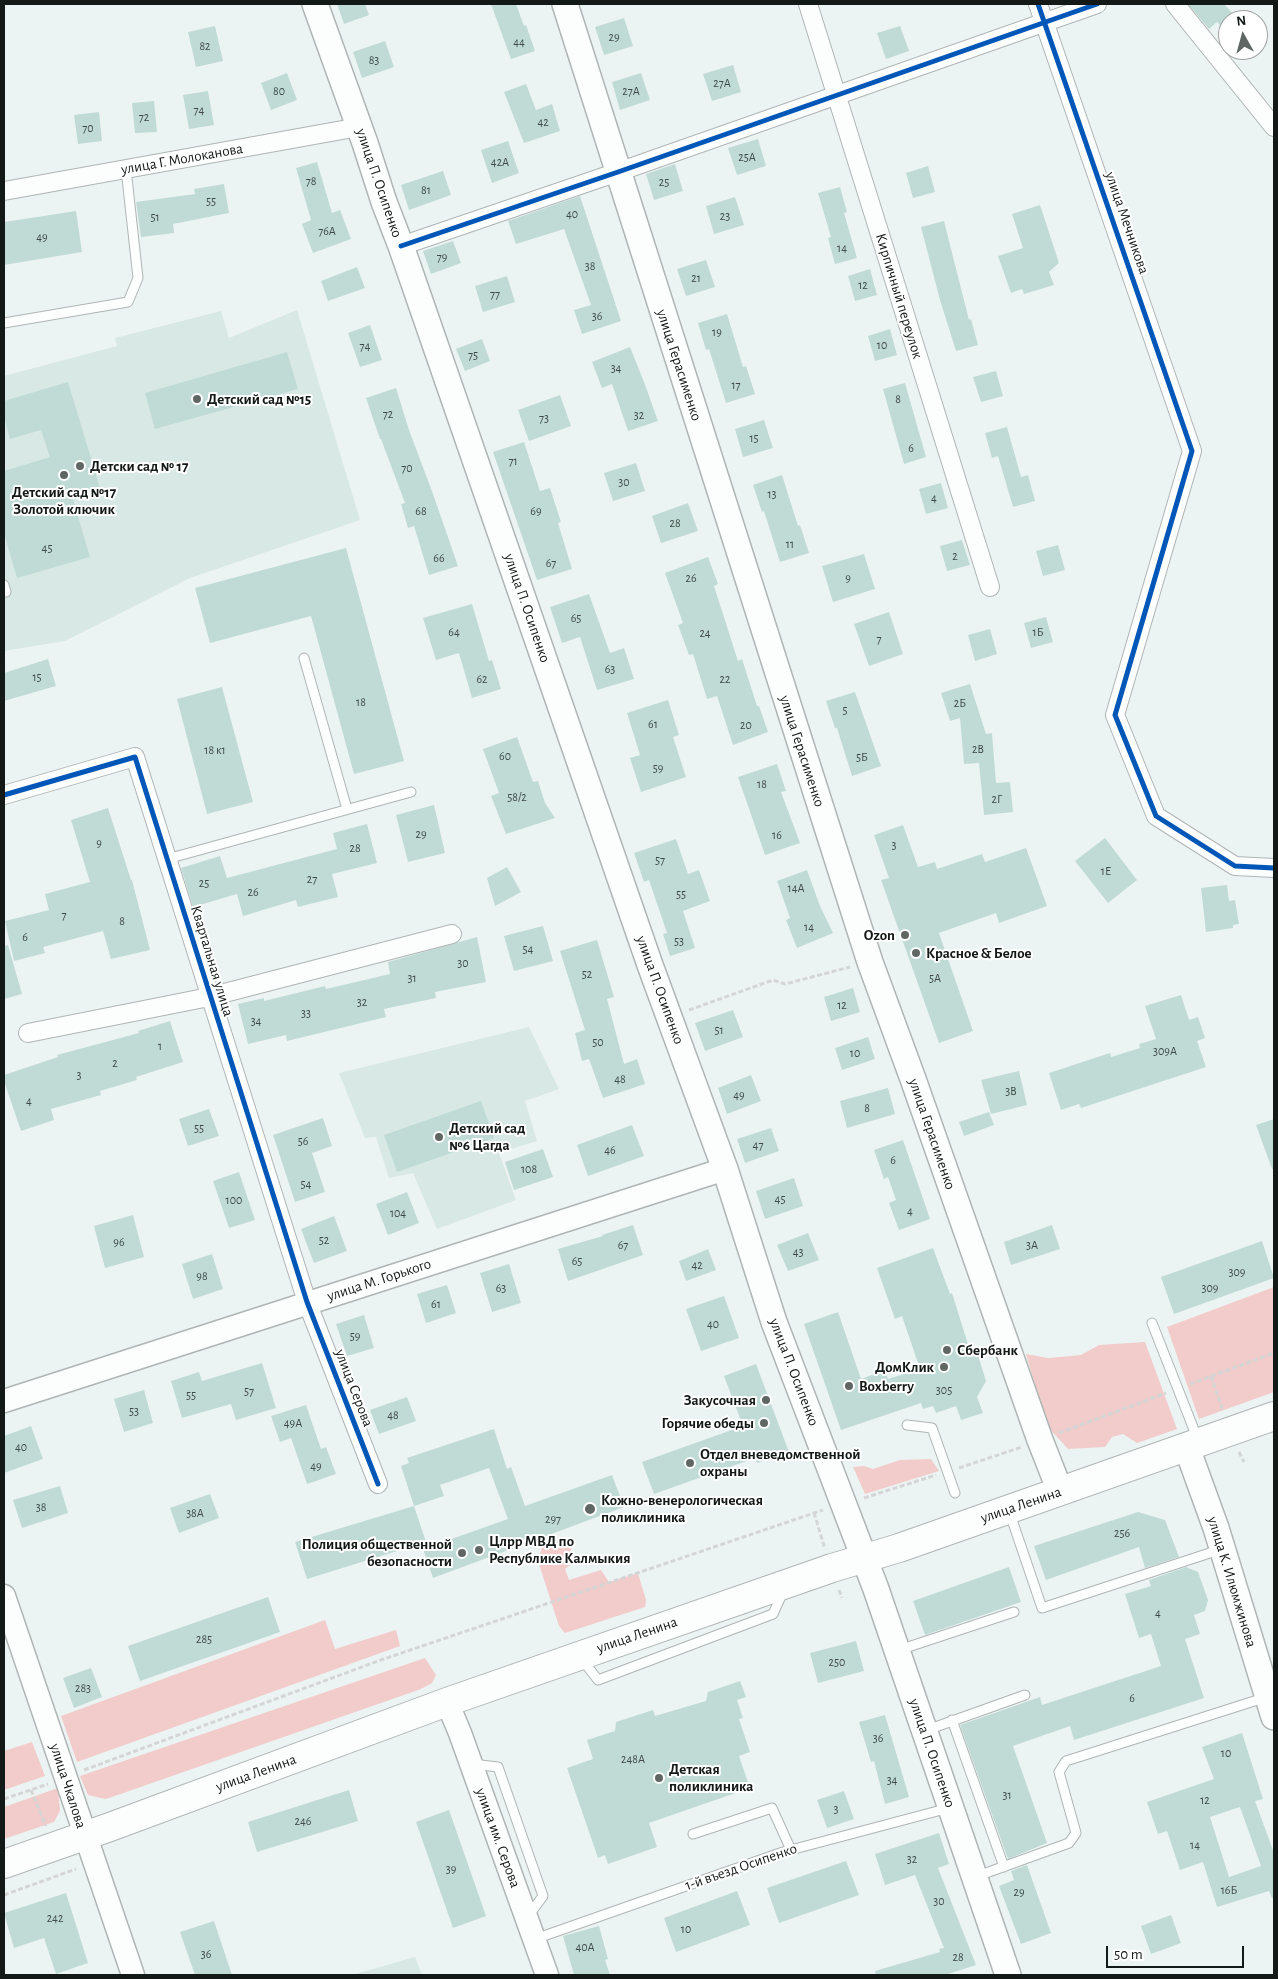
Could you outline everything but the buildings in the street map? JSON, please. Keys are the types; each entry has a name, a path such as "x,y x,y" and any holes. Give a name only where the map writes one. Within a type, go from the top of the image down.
{"main road":[{"name":"улица П. Осипенко","path":"315,4 670,1018 725,1169 774,1322 826,1456 897,1651 1008,1975"},
{"name":"улица Герасименко","path":"565,4 870,962 1060,1491"},
{"name":"улица Ленина","path":"4,1864 85,1836 447,1702 832,1568 864,1560 1274,1416"},
{"name":"улица К. Илюмжинова","path":"1193,1445 1222,1549 1271,1707"}],"street":[{"name":"Кирпичный переулок","path":"808,4 990,587"},
{"name":"улица Мечникова","path":"1038,4 1192,450 1115,715 1156,816 1235,866 1274,868"},
{"path":"401,246 1097,4"},
{"path":"1175,4 1274,127"},
{"name":"улица Г. Молоканова","path":"4,191 359,126"},
{"name":"Квартальная улица","path":"4,795 135,758 307,1302"},
{"name":"Квартальная улица","path":"209,997 452,934"},
{"path":"28,1033 209,997"},
{"name":"улица М. Горького","path":"4,1401 725,1169"},
{"name":"улица Серова","path":"307,1302 378,1484"},
{"name":"улица Чкалова","path":"6,1610 66,1777 133,1975"},
{"name":"улица им. Серова","path":"447,1702 547,1975"}],"lane":[{"path":"4,323 128,302 138,278 126,169"},
{"path":"304,658 346,809"},
{"path":"167,859 411,792"},
{"path":"1152,1323 1193,1445"},
{"path":"908,1425 932,1428 955,1493"},
{"path":"1009,1509 1042,1608 1222,1549"},
{"path":"897,1651 1014,1612"},
{"path":"924,1731 1025,1695"},
{"path":"975,1876 1069,1843 1076,1833 1060,1772 1066,1761 1271,1707"},
{"path":"952,1720 1004,1866"},
{"path":"693,1834 772,1808 791,1850"},
{"name":"1-й въезд Осипенко","path":"535,1939 791,1850 951,1808"}],"path":[{"path":"670,1018 773,980 785,984 870,962"},
{"path":"1211,1376 1225,1415"},
{"path":"1236,1447 1244,1462"},
{"path":"4,1799 378,1661 831,1508"},
{"path":"814,1514 827,1555"},
{"path":"839,1589 842,1598"},
{"path":"31,1790 48,1832"},
{"path":"4,1895 94,1862"}],"shaded area":[{"path":"297,310 360,520 190,578 65,641 4,651 4,376 117,346 115,338 221,311 229,338"},
{"path":"529,1027 559,1089 525,1101 537,1141 499,1153 516,1200 437,1229 413,1173 389,1178 376,1137 365,1138 339,1073"},
{"path":"1274,1287 1274,1392 1199,1419 1167,1327"},
{"path":"1145,1342 1177,1429 1137,1443 1123,1434 1112,1437 1105,1447 1068,1449 1047,1426 1026,1354 1048,1358 1081,1355 1099,1345"},
{"path":"931,1459 939,1471 865,1494 853,1467 864,1466 873,1469 900,1460"},
{"path":"568,1538 574,1562 565,1569 569,1580 601,1570 609,1582 638,1573 646,1600 645,1607 565,1633 559,1626 538,1561 542,1547"},
{"path":"325,1620 335,1649 396,1630 400,1646 77,1762 61,1716"},
{"path":"425,1658 436,1675 432,1683 421,1689 112,1797 105,1799 88,1795 80,1776"},
{"path":"32,1742 45,1776 4,1790 4,1751"},
{"path":"58,1788 60,1811 54,1822 4,1839 4,1807"},
{"path":"415,1957 422,1975 352,1975"}],"cycle path":[{"path":"1038,4 1192,451 1115,715 1156,816 1235,866 1274,868"},
{"path":"401,246 1097,4"},
{"path":"4,795 135,757 307,1302 378,1484"}],"place":[{"name":"Детский сад №15","path":"197,399"},
{"name":"Детски сад № 17","path":"80,466"},
{"name":"Детский сад №17 Золотой ключик","path":"64,475"},
{"name":"Ozon","path":"905,935"},
{"name":"Красное & Белое","path":"916,953"},
{"name":"Детский сад №6 Цагда","path":"439,1137"},
{"name":"Сбербанк","path":"947,1350"},
{"name":"ДомКлик","path":"944,1367"},
{"name":"Boxberry","path":"849,1386"},
{"name":"Закусoчная","path":"766,1400"},
{"name":"Горячие обеды","path":"764,1423"},
{"name":"Отдел вневедомственной охраны","path":"690,1463"},
{"name":"Кожно-венерологическая поликлиника","path":"590,1509"},
{"name":"Цлрр МВД по Республике Калмыкия","path":"479,1550"},
{"name":"Полиция общественной безопасности","path":"462,1553"},
{"name":"Детская поликлиника","path":"659,1778"}]}
